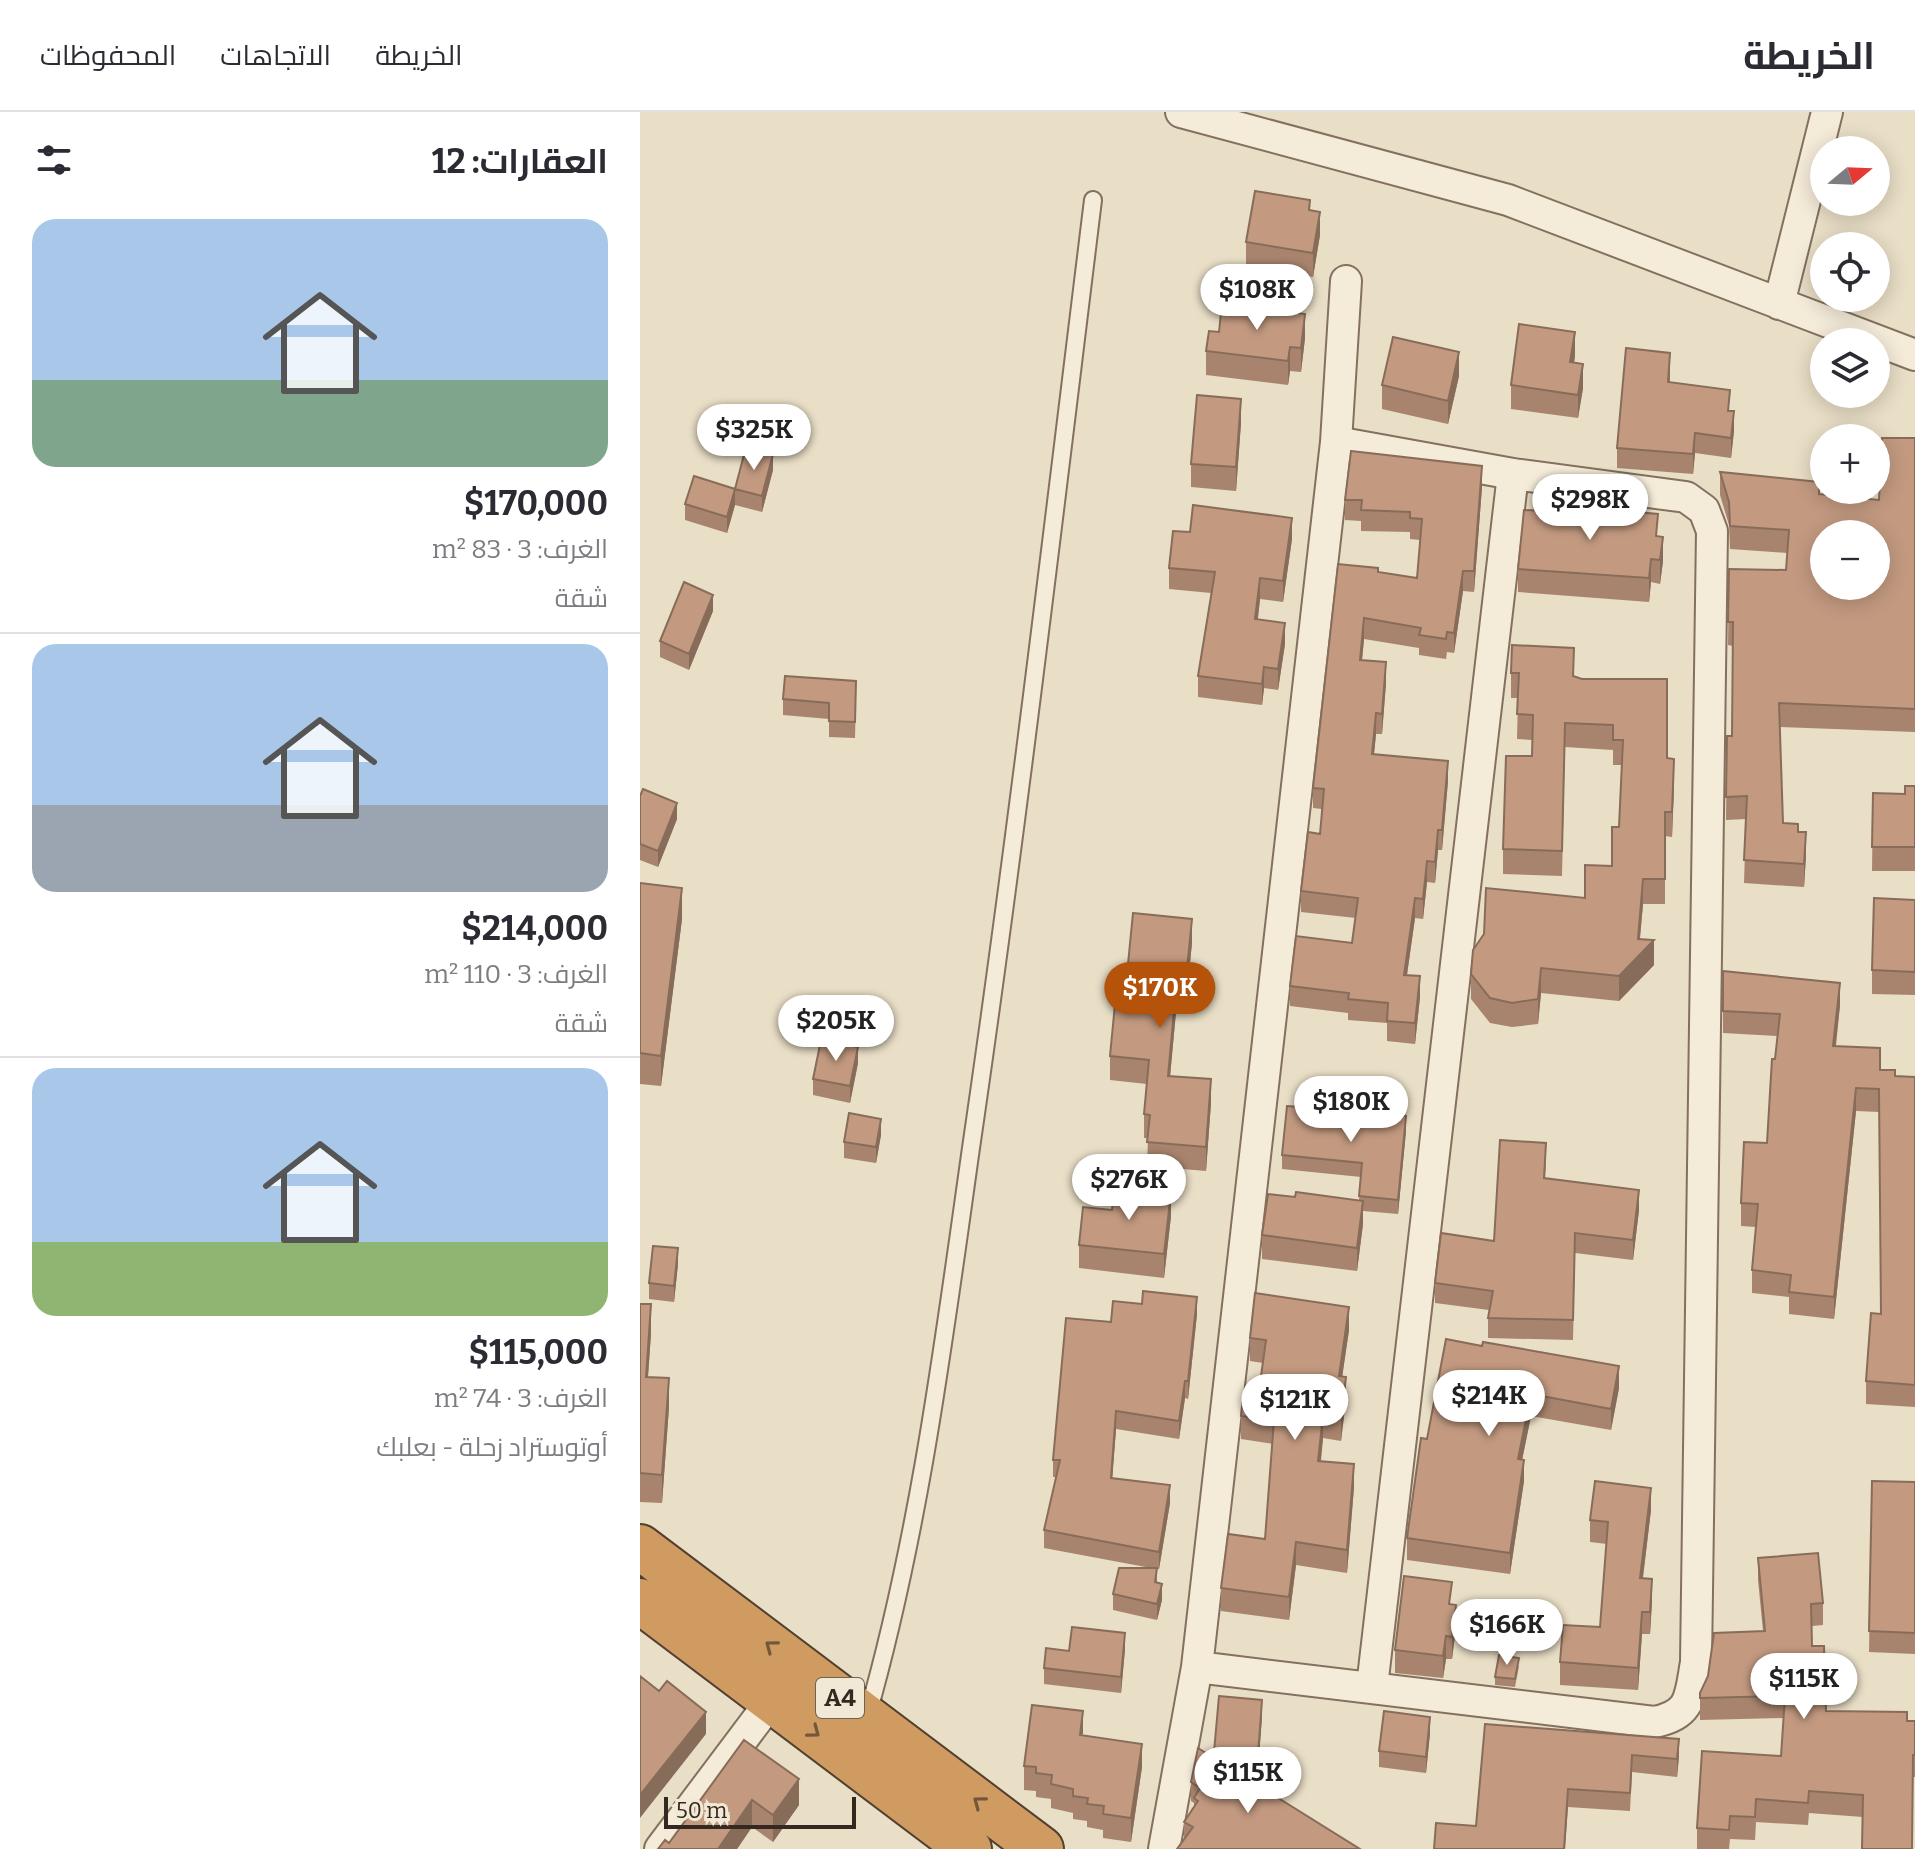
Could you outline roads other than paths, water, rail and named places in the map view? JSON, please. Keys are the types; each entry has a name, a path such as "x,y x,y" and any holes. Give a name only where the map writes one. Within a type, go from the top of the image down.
{"highway":[{"name":"A4","path":"640,1547 1041,1849"},
{"name":"A4","path":"640,1601 969,1849"}],"street":[{"path":"1181,112 1508,200 1915,355"},
{"path":"1779,304 1827,112"},
{"path":"1164,1849 1197,1667 1336,442 1346,281"},
{"path":"1197,1667 1654,1722 1675,1718 1685,1708 1696,1662 1712,531 1704,510 1686,497 1513,474 1336,442"},
{"path":"1372,1687 1513,474"},
{"path":"660,1849 772,1700"}],"lane":[{"path":"867,1718 893,1625 918,1499 961,1220 1007,900 1093,200"}]}
